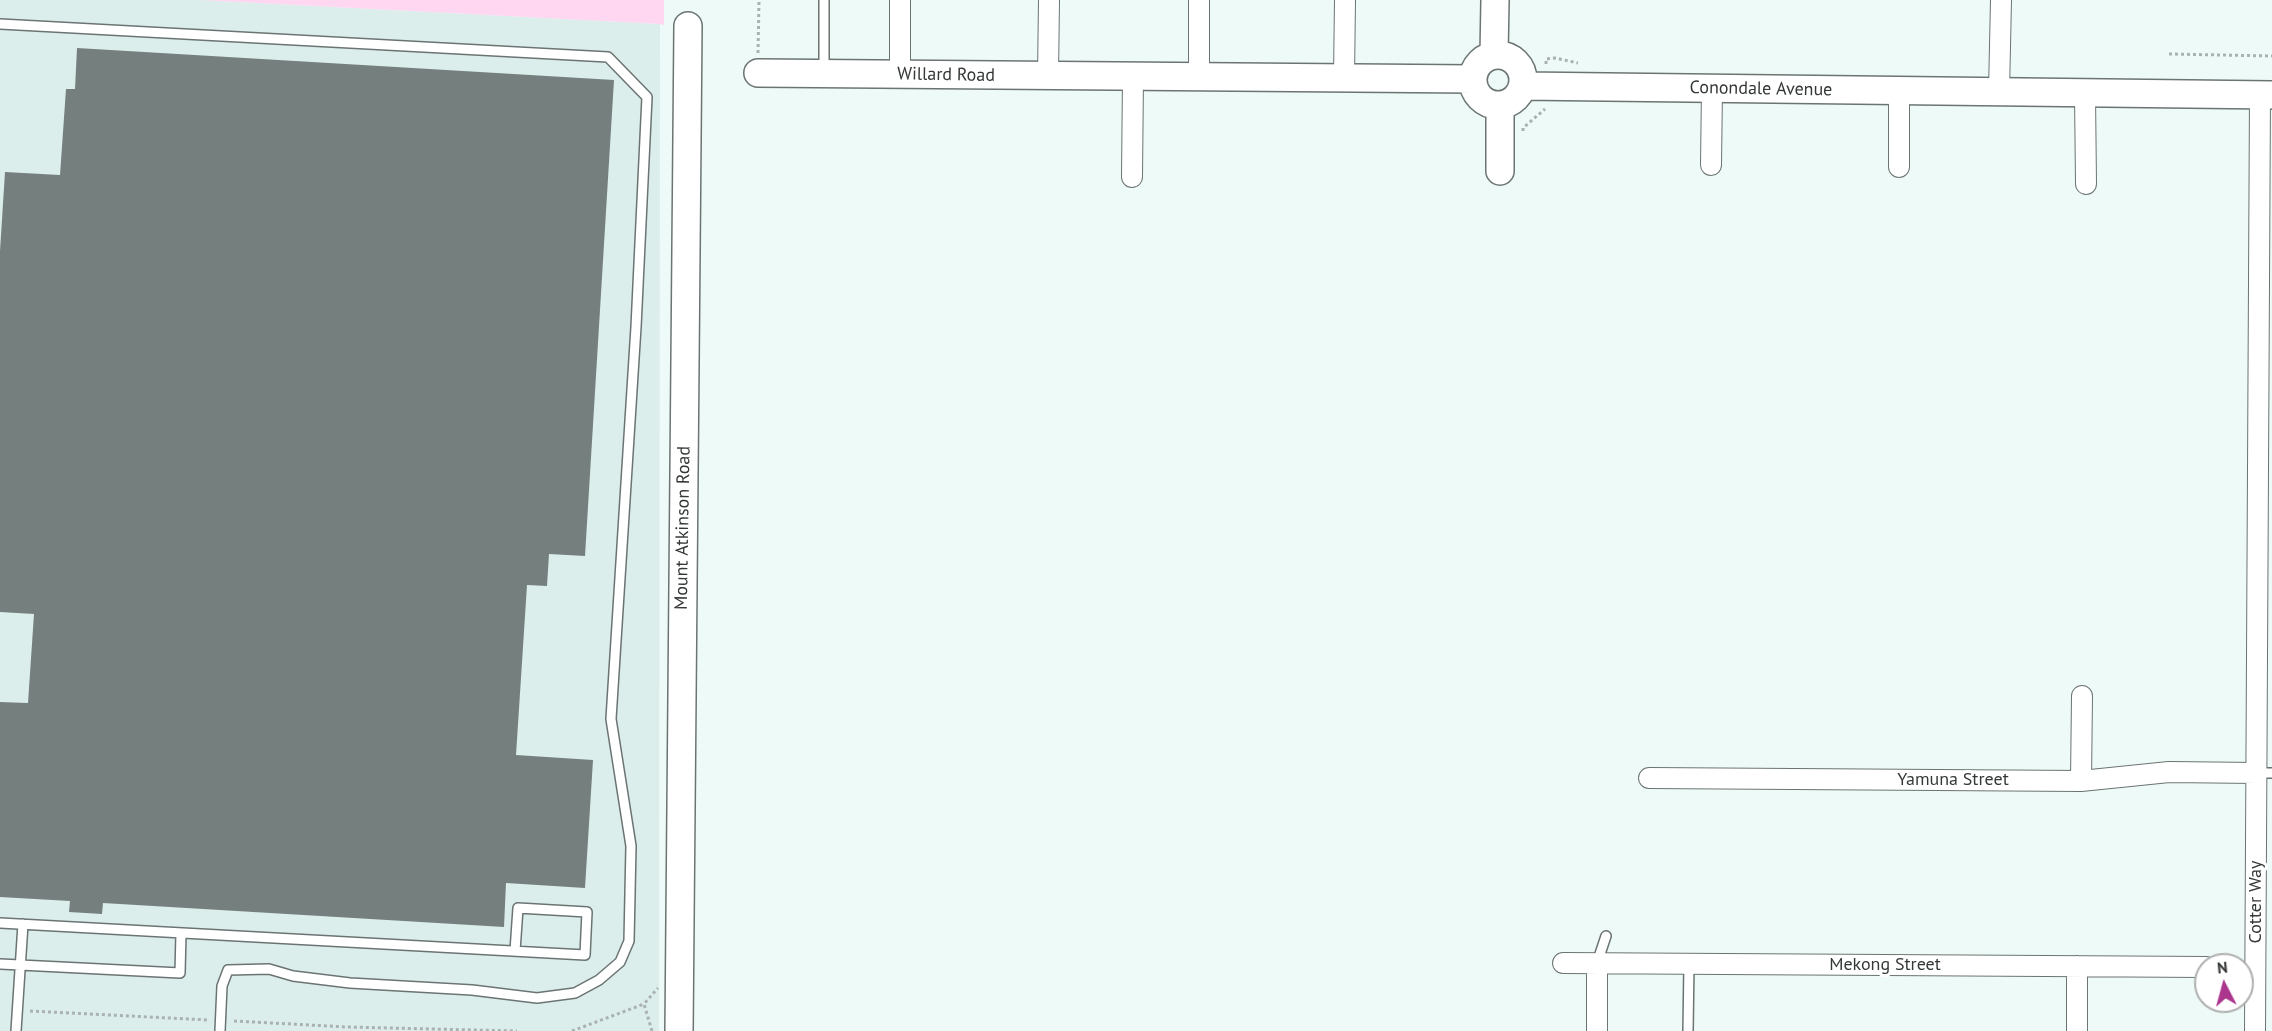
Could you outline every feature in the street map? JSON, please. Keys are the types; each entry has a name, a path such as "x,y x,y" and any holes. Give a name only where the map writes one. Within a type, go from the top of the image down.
{"street":[{"path":"900,0 900,75"},
{"path":"1048,0 1048,76"},
{"path":"1199,0 1199,78"},
{"path":"1344,0 1344,78"},
{"path":"1494,55 1495,0"},
{"path":"1999,92 2001,0"},
{"name":"Mount Atkinson Road","path":"679,1031 688,26"},
{"path":"1494,55 1511,58 1517,63 1524,78 1523,86 1515,100 1500,106 1492,105 1478,95 1473,79 1479,63 1494,55"},
{"name":"Willard Road","path":"758,73 1473,79"},
{"path":"1132,177 1133,77"},
{"name":"Conondale Avenue","path":"1523,86 2266,95"},
{"path":"1711,165 1712,88"},
{"path":"1899,91 1899,167"},
{"path":"2085,94 2086,184"},
{"name":"Cotter Way","path":"2250,953 2264,773 2266,95"},
{"path":"1500,106 1500,171"},
{"path":"2081,781 2082,696"},
{"name":"Yamuna Street","path":"1649,778 2081,781 2169,772 2264,773"},
{"name":"Mekong Street","path":"1563,963 2194,967"},
{"path":"1597,963 1597,1031"},
{"path":"2077,966 2077,1031"},
{"name":"Cotter Way","path":"2253,1013 2255,1031"}],"lane":[{"path":"824,0 824,74"},
{"path":"0,24 608,57 647,97 636,327 612,719 631,846 629,941 620,962 599,980 575,993 537,998 472,990 350,983 293,976 269,969 228,970 222,986 220,1031"},
{"path":"0,922 585,955 586,912 519,909 516,951"},
{"path":"16,1031 22,924"},
{"path":"0,964 180,973 181,933"},
{"path":"1597,963 1606,936"},
{"path":"1688,1031 1689,964"}],"path":[{"path":"758,73 759,0"},
{"path":"2169,54 2272,56"},
{"path":"1523,139 1523,128 1546,108"},
{"path":"573,1031 644,1004"},
{"path":"18,1010 347,1027 517,1031"}],"shaded area":[{"path":"0,0 200,0 660,24 659,1031 0,1031"},
{"path":"200,0 664,0 664,25 660,24"}],"building":[{"path":"77,48 614,80 585,556 549,554 547,586 527,585 516,755 593,760 585,888 506,883 504,927 103,903 102,914 69,912 70,901 0,897 0,702 28,703 34,614 0,612 0,251 5,172 60,175 66,89 75,89"}]}
